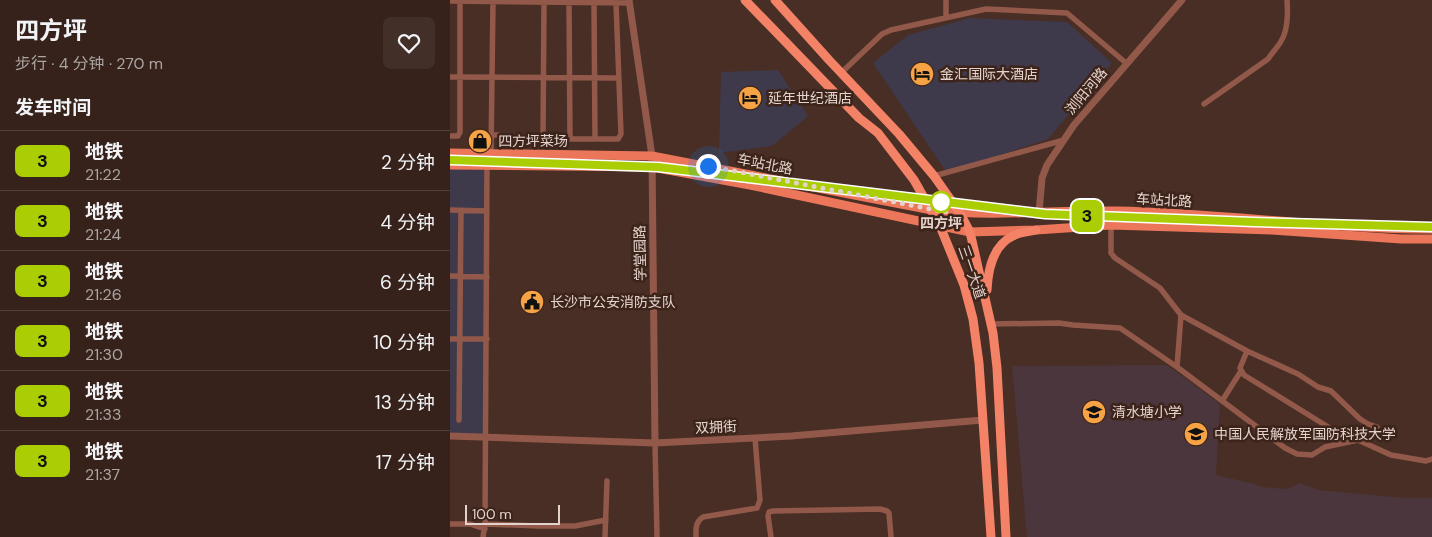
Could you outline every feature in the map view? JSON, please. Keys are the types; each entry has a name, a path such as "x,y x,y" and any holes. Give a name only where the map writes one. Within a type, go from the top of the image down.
{"highway":[{"name":"三一大道","path":"745,0 859,118 878,134 914,180 940,226 964,285 973,319 979,363 991,537"},
{"name":"三一大道","path":"775,0 899,134 934,176 960,213 970,232 992,324 997,368 1006,537"},
{"path":"986,298 987,283 995,253 1013,235 1036,230"}],"main road":[{"name":"车站北路","path":"450,153 652,156 932,210 960,213 1117,211 1265,219 1383,229 1432,229"},
{"name":"车站北路","path":"450,165 652,168 750,185 970,232 1111,225 1272,230 1401,239 1432,239"}],"street":[{"path":"946,0 946,17"},
{"name":"浏阳河路","path":"1039,213 1042,178 1047,165 1074,125 1182,0"},
{"path":"1204,104 1268,60 1273,50 1281,42 1286,28 1287,0"},
{"path":"450,136 460,135 460,77 454,1 629,2"},
{"path":"491,154 493,2"},
{"path":"543,139 544,2"},
{"path":"568,2 570,139"},
{"path":"595,139 594,78 597,2"},
{"name":"学堂园路","path":"629,2 652,156 657,537"},
{"path":"491,135 498,135 505,139 616,140 621,134 616,3"},
{"path":"841,72 882,34 890,30 986,9 1067,13 1126,63"},
{"path":"450,77 616,78"},
{"path":"934,176 1064,140"},
{"path":"484,537 488,165"},
{"path":"450,210 487,211"},
{"path":"459,420 461,210"},
{"path":"1111,225 1111,253 1115,258 1160,288 1181,315 1247,351 1298,374 1318,387 1331,391 1360,419 1377,427"},
{"path":"450,276 487,276"},
{"path":"1177,367 1181,315"},
{"path":"992,324 1058,322 1073,325 1120,328 1177,367 1285,448 1297,454 1312,455 1325,447 1358,440 1391,455 1426,461 1432,459"},
{"path":"450,338 487,339"},
{"path":"1222,401 1240,371 1240,365 1247,351"},
{"path":"1240,371 1332,430"},
{"name":"双拥街","path":"450,436 655,443 755,438 983,420"},
{"path":"696,537 696,524 702,517 754,510 759,505 755,438"},
{"path":"605,537 608,481"},
{"path":"759,505 769,512"},
{"path":"769,512 776,510 884,509 890,516 891,537"},
{"path":"769,512 770,537"},
{"path":"450,524 574,526 606,520"}],"shaded area":[{"path":"970,18 1067,22 1112,63 1048,139 947,173 873,63 908,35"},
{"path":"778,70 808,116 772,146 719,153 721,72"},
{"path":"450,165 487,165 486,436 450,436"},
{"name":"中国人民解放军国防科技大学","path":"1167,365 1220,404 1216,475 1261,487 1288,489 1300,483 1318,490 1405,498 1432,498 1432,537 1027,537 1012,366"}],"metro line":[{"name":"3","path":"450,160 658,167 1045,214 1432,227"}],"place":[{"name":"金汇国际大酒店","path":"922,74"},
{"name":"延年世纪酒店","path":"750,98"},
{"name":"四方坪菜场","path":"480,141"},
{"name":"四方坪","path":"941,202"},
{"name":"长沙市公安消防支队","path":"532,302"},
{"name":"清水塘小学","path":"1094,412"},
{"name":"中国人民解放军国防科技大学","path":"1196,434"}],"route":[{"path":"708,166 946,212 941,202"}]}
